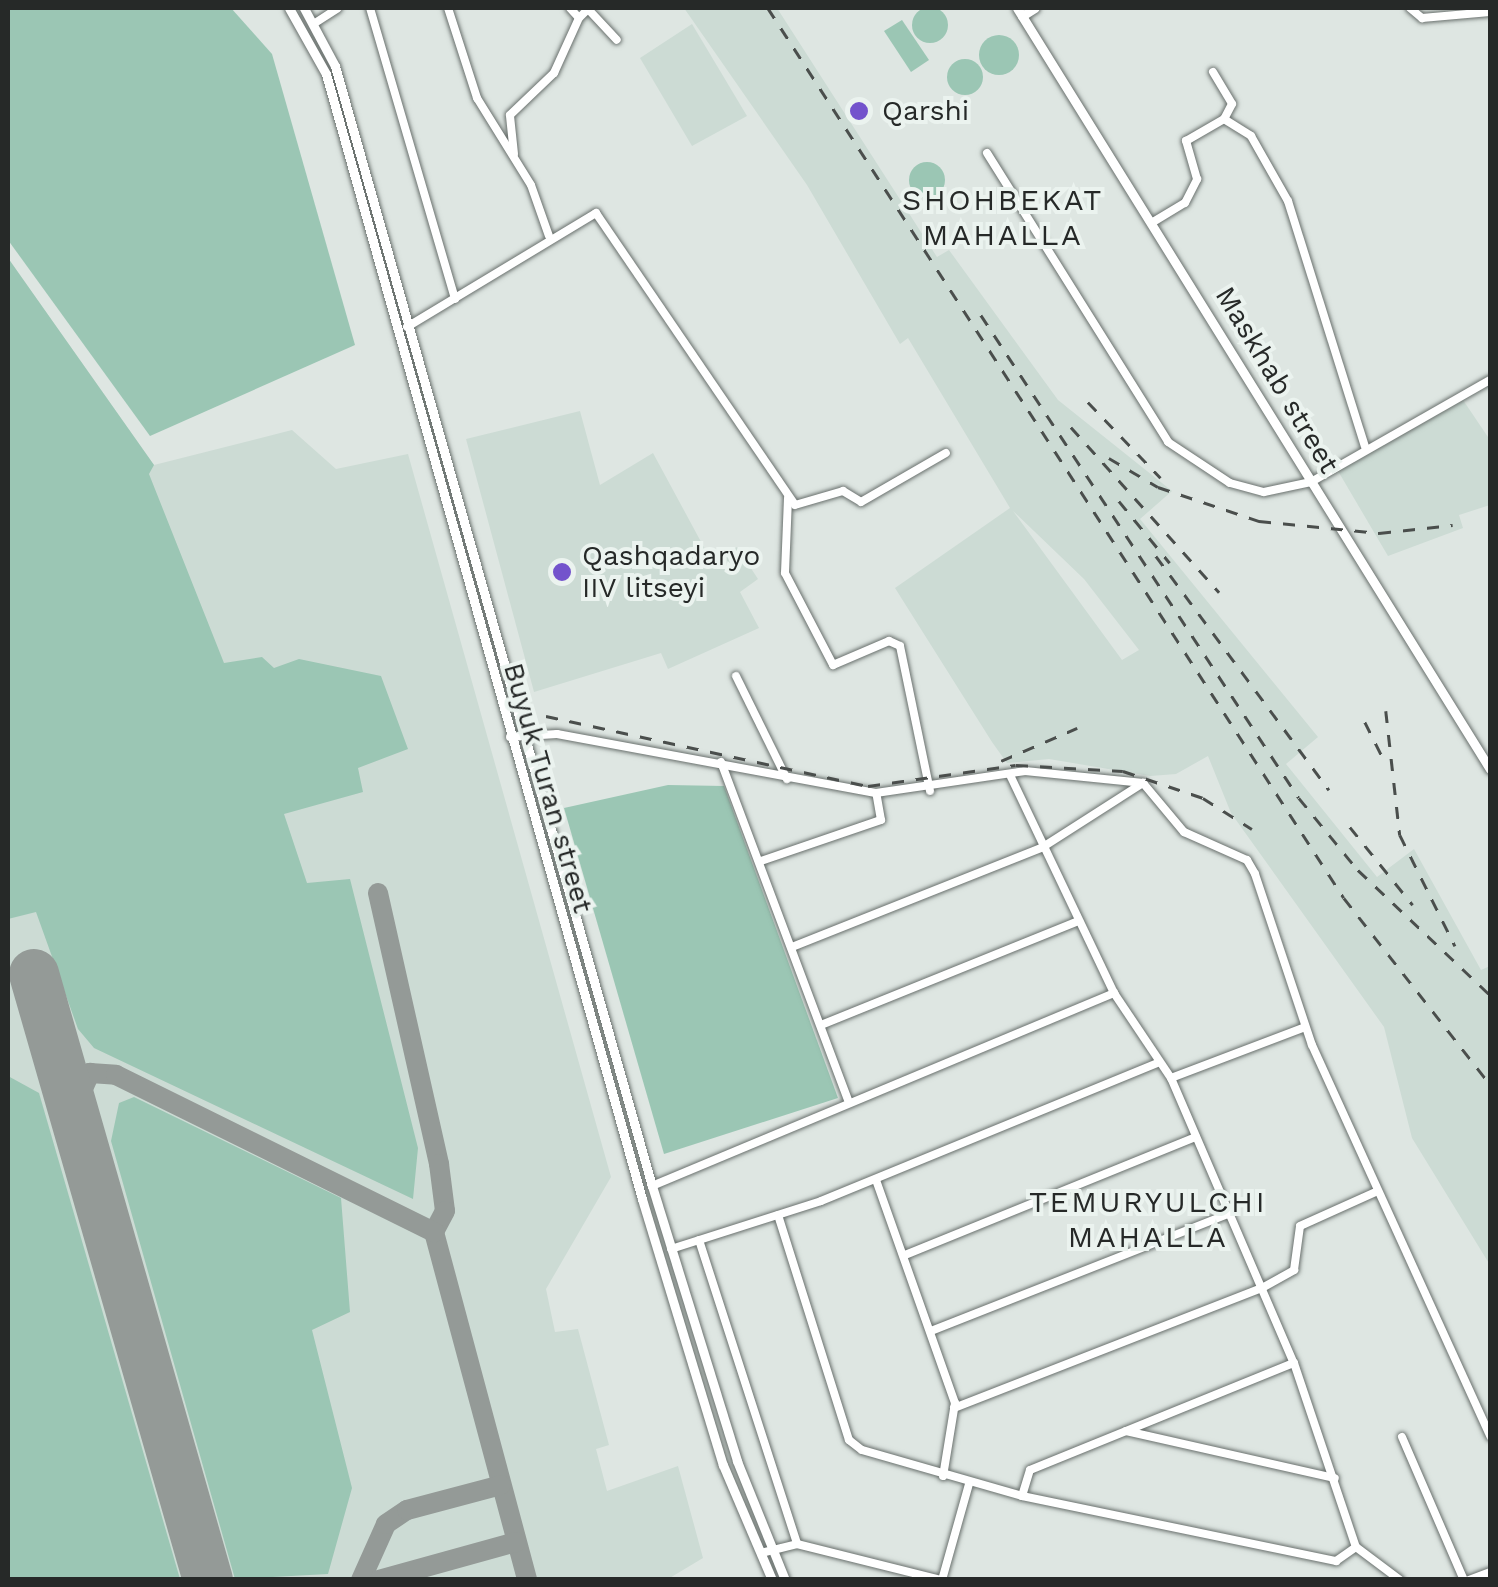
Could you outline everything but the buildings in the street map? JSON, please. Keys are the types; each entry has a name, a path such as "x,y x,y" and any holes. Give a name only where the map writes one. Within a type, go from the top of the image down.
{"main road":[{"name":"Buyuk Turan street","path":"289,8 326,74 510,737 719,1454 772,1580"},
{"name":"Buyuk Turan street","path":"304,8 315,23 407,327 671,1249 772,1549 786,1580"},
{"path":"1019,12 1036,8"},
{"name":"Maskhab street","path":"1019,12 1490,769"}],"street":[{"path":"315,23 338,8"},
{"path":"370,8 454,299"},
{"path":"448,8 487,122 514,154 549,236"},
{"path":"570,8 578,18"},
{"path":"514,154 510,115 554,73 578,18 588,8 617,40"},
{"path":"1410,8 1422,18 1490,12"},
{"path":"1153,222 1185,203 1198,179 1186,141 1224,120 1232,104 1213,72"},
{"path":"1224,120 1251,136 1288,201 1365,446"},
{"path":"986,153 1168,442 1201,469 1264,492 1311,482 1365,446 1490,380"},
{"path":"407,327 549,236 596,213 795,505 843,490 861,502 946,453"},
{"path":"788,498 785,573 833,665 889,641 900,646 930,792"},
{"path":"736,676 787,779"},
{"path":"510,737 521,734 721,762 787,779 876,794 930,792 1010,775 1079,771 1143,783 1184,832 1246,860 1305,1026 1490,1436"},
{"path":"721,762 849,1103"},
{"path":"1010,775 1114,993 1170,1078 1294,1362 1356,1547 1400,1580"},
{"path":"792,947 1043,848 1143,783"},
{"path":"760,861 881,820 876,794"},
{"path":"820,1025 1078,921"},
{"path":"652,1186 1114,993"},
{"path":"1170,1078 1305,1026"},
{"path":"671,1249 876,1180 1158,1063"},
{"path":"905,1255 1196,1137"},
{"path":"876,1180 905,1255 954,1408 943,1476"},
{"path":"954,1408 1262,1288 1294,1270 1300,1226 1378,1191"},
{"path":"931,1332 1230,1213"},
{"path":"778,1216 849,1440 943,1476 1022,1496 1336,1561 1356,1547"},
{"path":"699,1240 797,1544"},
{"path":"1022,1496 1030,1470 1294,1362"},
{"path":"1126,1431 1335,1478"},
{"path":"1402,1437 1467,1580 1490,1572"},
{"path":"760,1554 797,1544 942,1580 969,1484"}],"shaded area":[{"path":"684,8 777,8 937,257 949,250 1058,400 1172,491 1140,519 1318,737 1286,764 1377,877 1414,849 1481,970 1490,966 1490,1265 1412,1138 1384,1027 1231,813 1208,756 1176,774 1150,776 1049,759 1007,763 992,742 895,588 1010,508 908,338 900,344 807,185","holes":["1013,511 1084,579 1139,650 1122,660"]},
{"path":"692,24 747,116 692,146 640,58"},
{"path":"8,258 154,465 292,430 336,469 408,454 611,1177 546,1289 555,1332 578,1329 609,1445 596,1449 607,1491 678,1466 703,1558 668,1579 8,1579"},
{"path":"1463,400 1490,440 1490,505 1459,515 1463,528 1388,556 1338,471"},
{"name":"Qashqadaryo IIV litseyi","path":"580,411 600,485 653,453 713,564 737,547 758,579 740,592 759,628 668,669 661,653 534,692 466,439"}],"green space":[{"path":"930,7 943,12 948,25 943,38 930,43 917,38 912,25 917,12"},
{"path":"8,8 231,8 272,54 355,345 150,436 8,240"},
{"path":"902,20 929,60 911,72 884,31"},
{"path":"999,35 1013,41 1019,55 1013,69 999,75 985,69 979,55 985,41"},
{"path":"965,59 978,64 983,77 978,90 965,95 952,90 947,77 952,64"},
{"path":"927,162 940,167 945,180 940,193 927,198 914,193 909,180 914,167"},
{"path":"8,258 154,465 149,474 224,663 262,657 274,668 299,659 381,676 408,749 358,768 363,792 284,814 307,883 350,879 418,1148 413,1199 94,1048 78,1029 36,912 8,919"},
{"path":"668,785 724,786 838,1098 664,1154 564,808"},
{"path":"8,1076 39,1093 180,1579 8,1579"},
{"path":"134,1097 341,1198 350,1312 312,1330 352,1488 328,1574 235,1579 111,1141 119,1103"}],"taxiway":[{"path":"378,893 439,1164 445,1211 434,1232 527,1580"},
{"path":"73,1111 90,1073 116,1075 434,1232"},
{"path":"361,1580 386,1524 407,1510 501,1485"},
{"path":"379,1580 516,1542"}],"runway":[{"path":"34,974 208,1580"}],"railway":[{"path":"768,8 1344,898 1490,1084"},
{"path":"981,315 1299,798 1358,870 1490,995"},
{"path":"1088,402 1161,478"},
{"path":"1071,427 1219,592"},
{"path":"1109,458 1158,487 1259,521 1379,533 1453,525"},
{"path":"1119,501 1170,563"},
{"path":"1156,556 1329,790"},
{"path":"1386,711 1400,835 1455,946"},
{"path":"546,716 868,786 1016,765 1123,771 1203,798 1252,829"},
{"path":"1365,722 1385,762"},
{"path":"1001,761 1077,728"},
{"path":"1350,827 1413,905"}],"place":[{"name":"Qarshi","path":"859,111"},
{"name":"Qashqadaryo IIV litseyi","path":"562,572"}],"district":[{"name":"SHOHBEKAT MAHALLA","path":"1003,217"},
{"name":"TEMURYULCHI MAHALLA","path":"1148,1219"}]}
